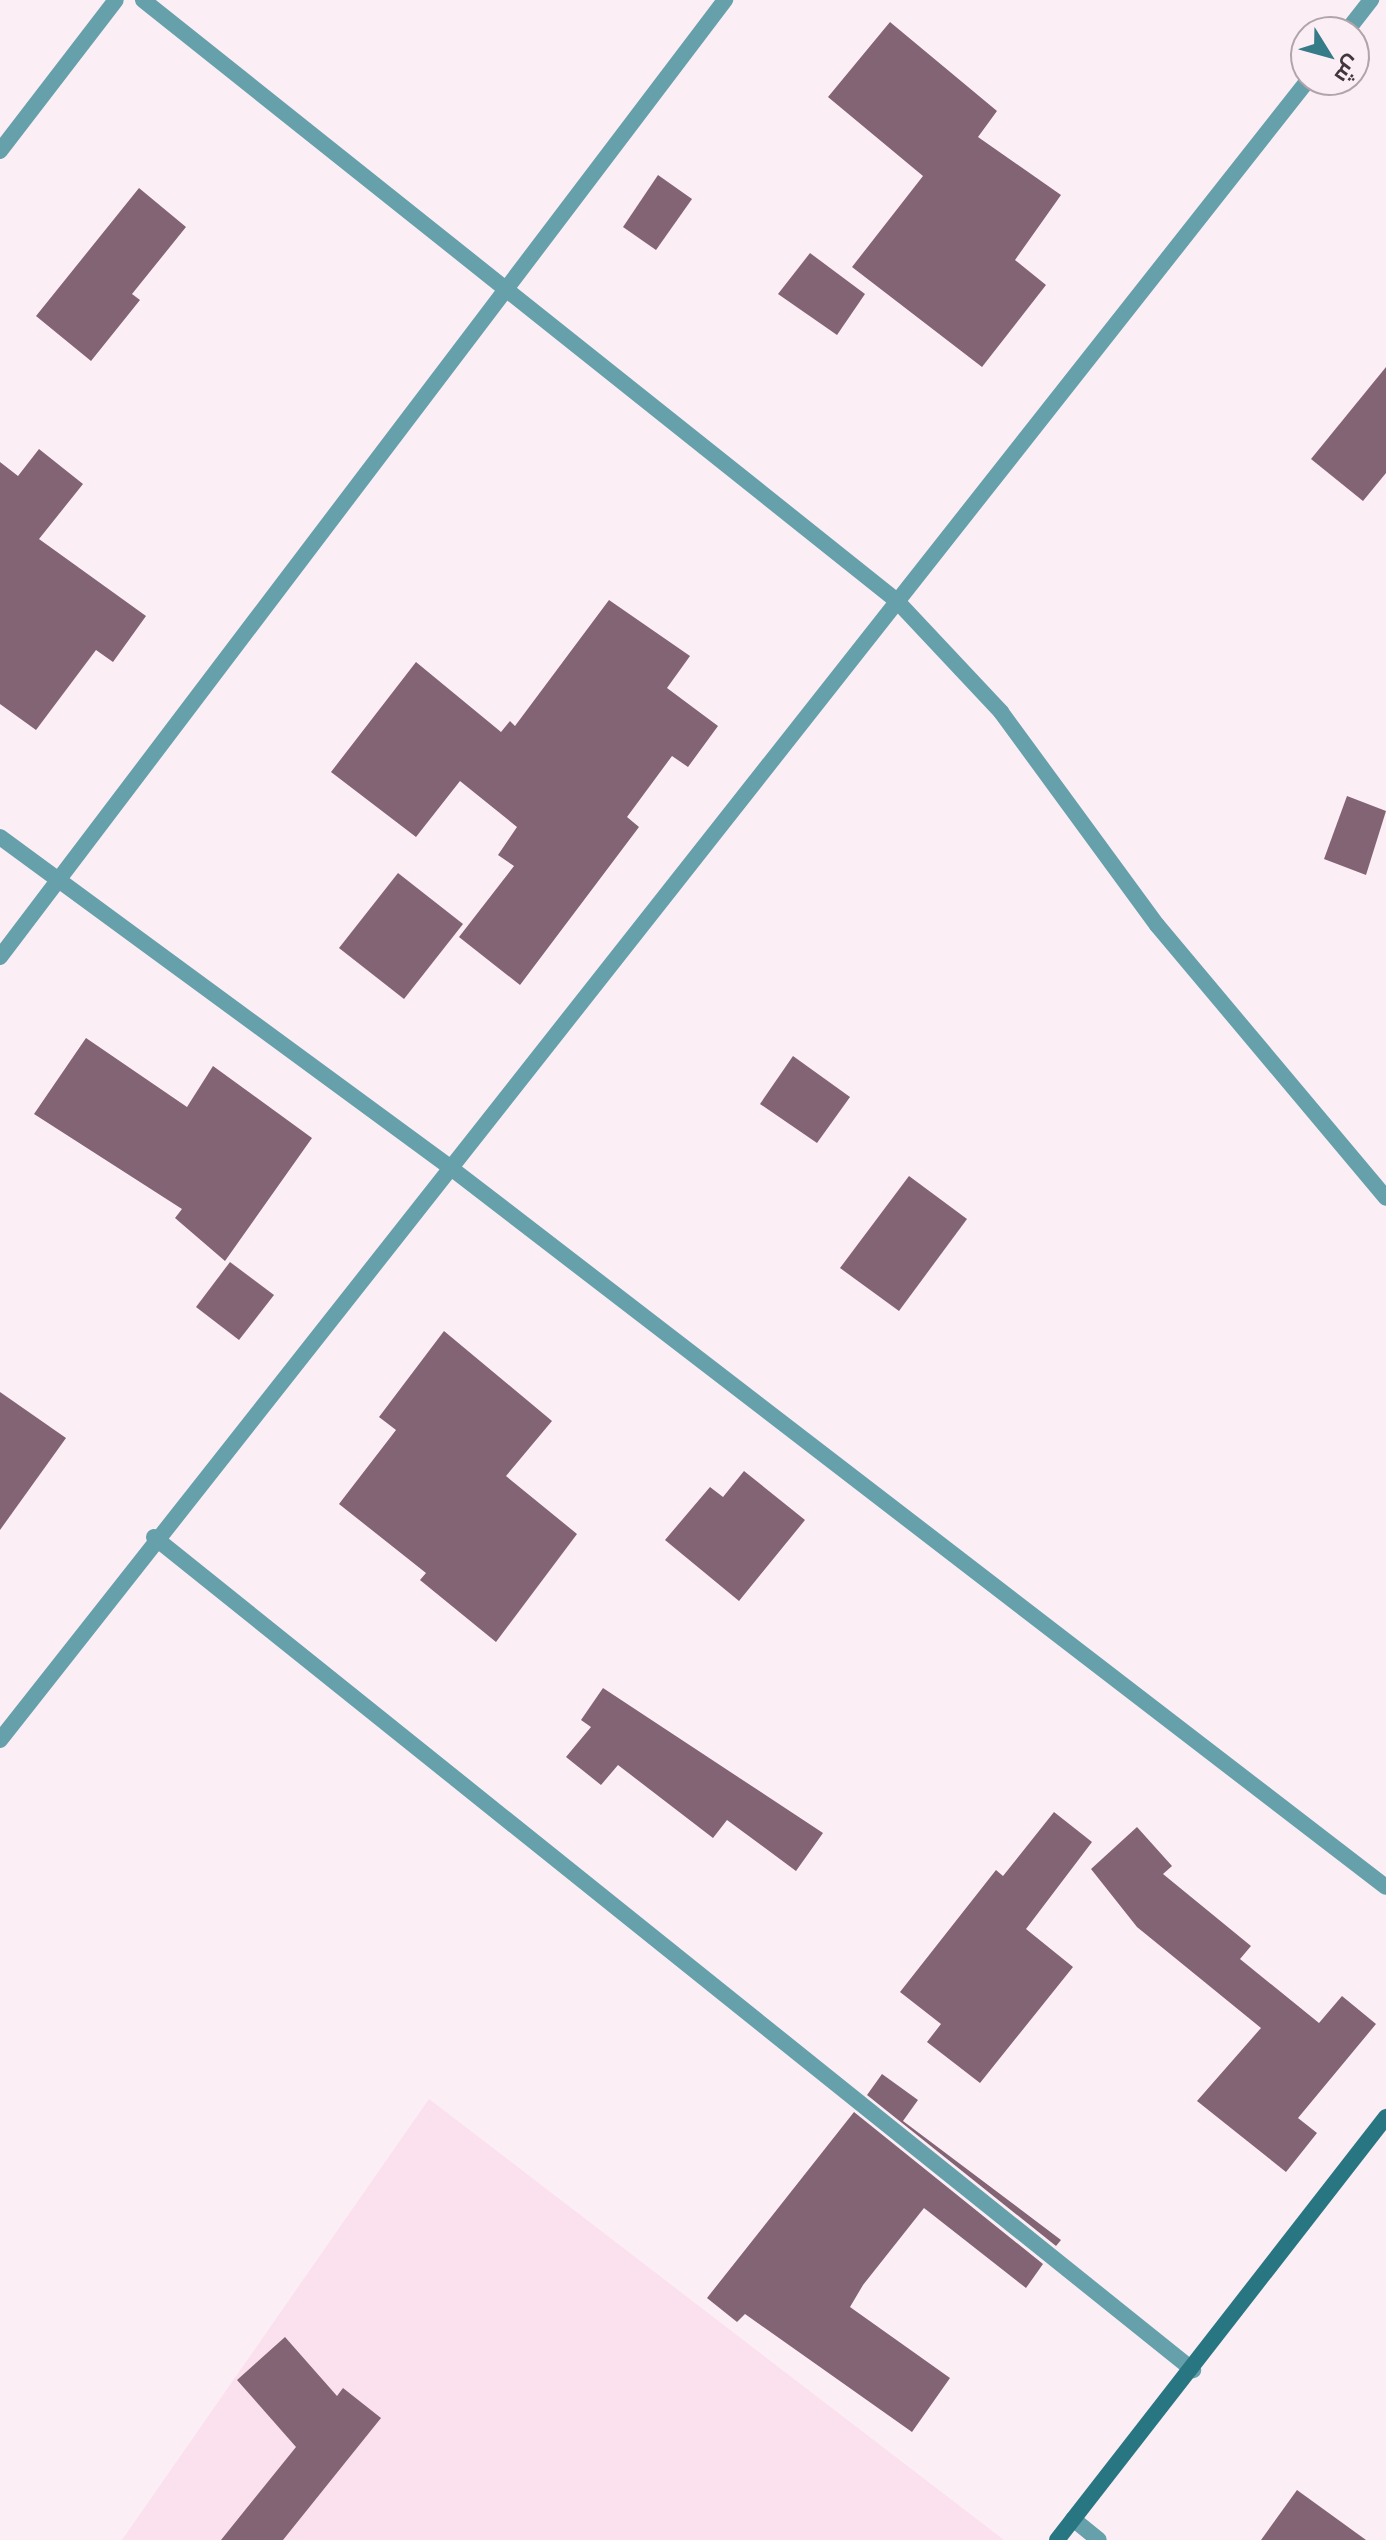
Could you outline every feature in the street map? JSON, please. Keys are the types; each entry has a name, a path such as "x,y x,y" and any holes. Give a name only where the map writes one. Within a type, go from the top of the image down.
{"main road":[{"path":"1057,2540 1193,2370 1386,2117"}],"street":[{"path":"0,151 116,0"},
{"path":"143,0 896,600 1001,712 1157,925 1386,1198"},
{"path":"0,957 510,290 725,0"},
{"path":"1358,16 1371,0"},
{"path":"0,1740 154,1537 447,1165 1295,96"},
{"path":"0,837 447,1165 1386,1887"},
{"path":"154,1537 1193,2370"},
{"path":"1073,2519 1099,2540"}],"shaded area":[{"path":"429,2099 1004,2540 122,2540"}],"building":[{"path":"890,22 997,111 978,137 1061,195 1015,260 1046,285 982,367 852,267 923,176 828,97"},
{"path":"658,175 692,199 656,250 623,227"},
{"path":"139,188 186,227 132,294 140,300 91,361 36,316"},
{"path":"810,253 865,294 837,335 778,294"},
{"path":"1386,367 1386,473 1363,501 1311,459"},
{"path":"39,449 83,484 39,539 146,616 113,662 96,650 36,730 0,704 0,462 18,476"},
{"path":"609,600 690,656 667,688 718,726 688,767 672,756 627,817 639,827 520,985 459,937 514,866 498,855 517,827 460,781 416,837 331,772 416,662 501,732 510,721 515,726"},
{"path":"1347,796 1386,811 1366,875 1324,859"},
{"path":"398,873 463,924 404,999 339,948"},
{"path":"86,1038 187,1107 213,1066 312,1138 225,1261 175,1218 182,1209 34,1114"},
{"path":"793,1056 850,1097 817,1143 760,1104"},
{"path":"909,1176 967,1219 899,1311 840,1268"},
{"path":"230,1262 274,1295 239,1340 196,1307"},
{"path":"444,1331 552,1421 506,1476 577,1534 496,1642 420,1580 426,1573 339,1504 396,1430 379,1417"},
{"path":"0,1392 66,1438 0,1530"},
{"path":"744,1471 805,1520 739,1601 665,1540 710,1487 723,1497"},
{"path":"603,1688 823,1833 796,1871 727,1820 713,1838 618,1765 601,1785 566,1757 591,1727 581,1720"},
{"path":"1054,1812 1092,1842 1026,1929 1073,1967 980,2083 927,2042 941,2024 900,1992 996,1870 1003,1876"},
{"path":"1137,1827 1172,1866 1163,1874 1251,1946 1240,1959 1319,2023 1342,1996 1376,2024 1298,2118 1317,2133 1286,2172 1197,2101 1261,2028 1137,1927 1091,1869"},
{"path":"882,2074 918,2100 903,2121 1061,2240 1056,2246 867,2095"},
{"path":"854,2112 1043,2264 1026,2288 924,2208 863,2285 850,2307 950,2378 912,2432 745,2314 737,2322 707,2298"},
{"path":"285,2337 337,2396 343,2388 381,2418 283,2540 221,2540 296,2447 237,2380"},
{"path":"1297,2490 1366,2540 1261,2540"}]}
